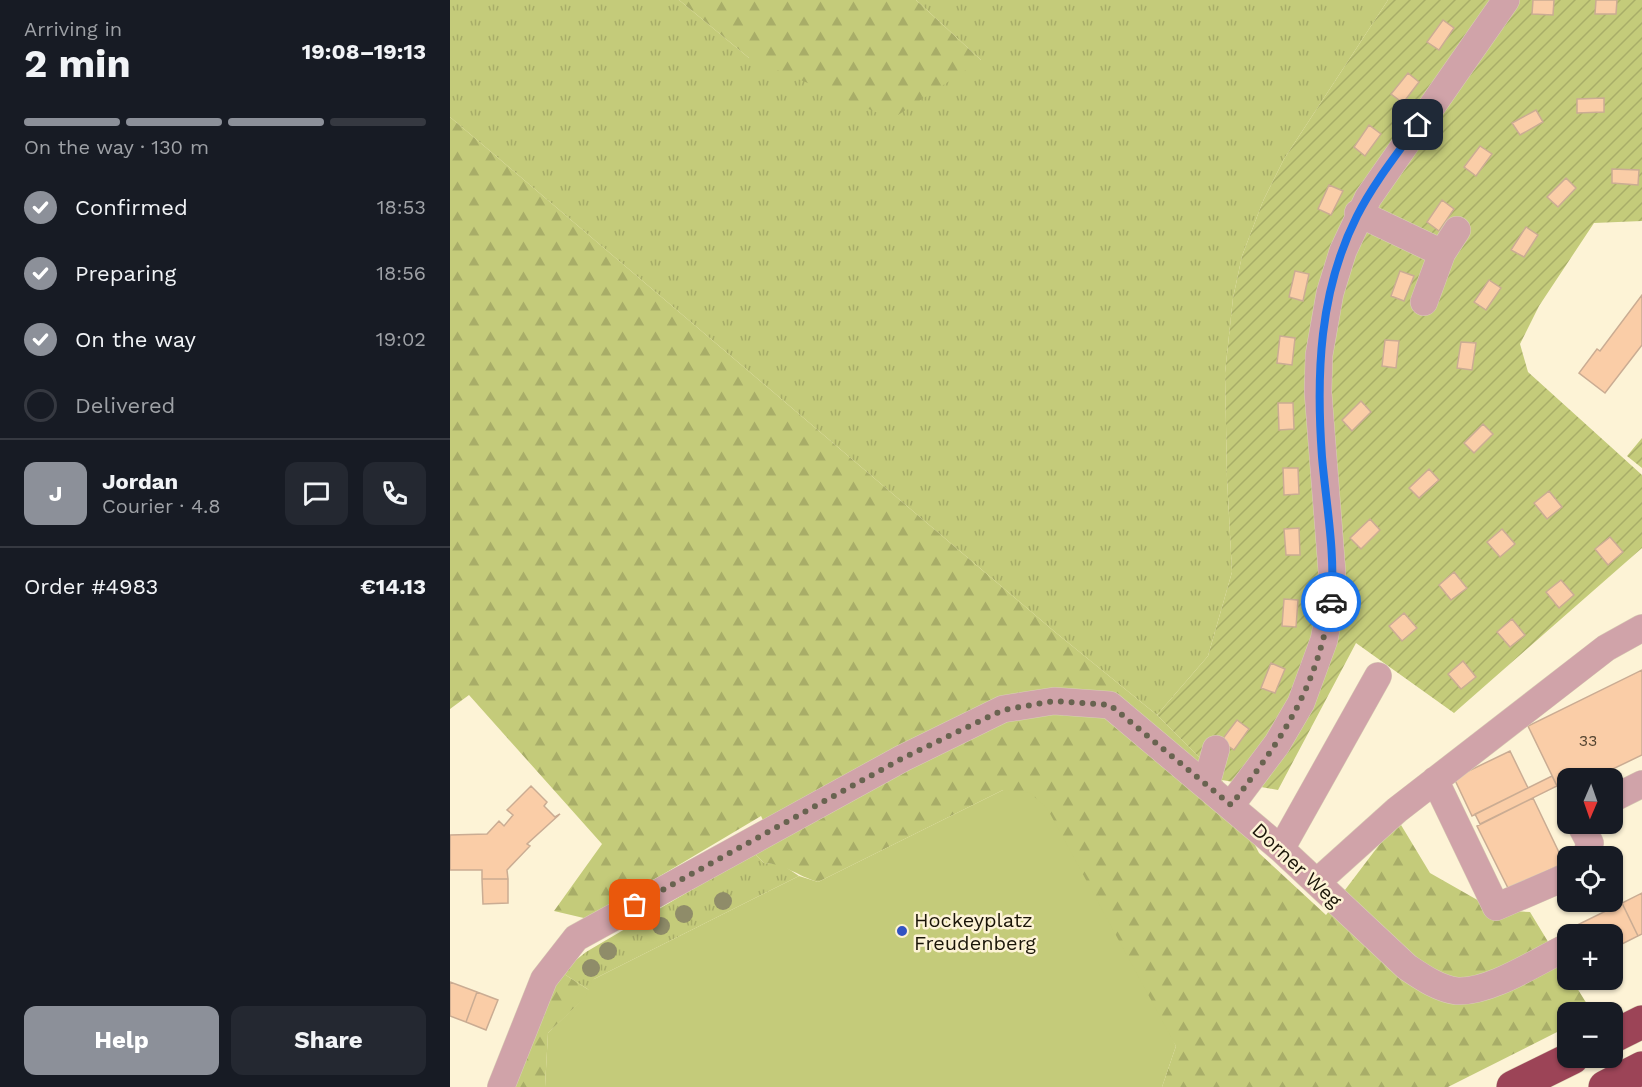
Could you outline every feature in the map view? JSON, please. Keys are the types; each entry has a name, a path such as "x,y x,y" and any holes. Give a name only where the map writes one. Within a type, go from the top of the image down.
{"highway":[{"path":"1623,1032 1642,1022"},
{"path":"1513,1087 1557,1065"},
{"path":"1605,1087 1642,1068"}],"street":[{"path":"1231,805 1277,744 1301,703 1314,675 1324,640 1331,603 1332,572 1318,392 1319,355 1330,293 1343,251 1358,213 1396,154 1506,0"},
{"path":"1358,213 1442,253"},
{"path":"1424,302 1442,253 1457,230"},
{"path":"1317,882 1358,843 1435,780 1606,648 1642,628"},
{"path":"1281,849 1378,676"},
{"name":"Dorner Weg","path":"501,1087 544,979 576,938 903,758 1003,710 1054,701 1110,705 1231,805 1407,967 1431,983 1457,991 1480,989 1557,952"},
{"path":"1206,785 1216,749"},
{"path":"1435,780 1496,907 1557,881"},
{"path":"1623,794 1642,784"},
{"path":"1581,834 1590,843 1589,846"}],"green space":[{"path":"450,0 679,0 749,58 981,60 916,0 1388,0 1284,159 1263,201 1242,256 1233,298 1225,373 1232,572 1208,656 1157,715 1055,632 450,117"},
{"path":"679,0 916,0 981,60 892,119 749,58"},
{"path":"1388,0 1642,0 1642,221 1594,223 1539,306 1520,344 1528,372 1642,475 1642,548 1454,713 1356,643 1278,790 1222,780 1157,715 1208,656 1232,572 1225,373 1233,298 1242,256 1263,201 1284,159"},
{"path":"450,117 1055,632 1157,715 1222,780 1259,853 1326,915 1398,820 1430,873 1495,910 1530,912 1557,957 1557,990 1578,990 1586,1002 1557,1002 1557,1032 1448,1087 1162,1087 1176,1046 1003,790 818,882 785,868 764,863 754,853 772,839 761,816 588,919 554,911 602,844 469,695 450,709"},
{"path":"1642,438 1642,468 1627,456"},
{"name":"Hockeyplatz Freudenberg","path":"1003,790 1030,793 1047,808 1176,1046 1162,1087 545,1087 548,1033 586,996 592,980 799,876 818,882"},
{"path":"754,853 764,863 781,864 799,876 594,979 589,990 561,972 586,952"},
{"path":"561,972 589,990 587,996 548,1033 545,1087 513,1087"}],"building":[{"path":"1533,0 1554,0 1553,15 1532,14"},
{"path":"1596,0 1617,0 1616,14 1595,14"},
{"path":"1443,20 1454,28 1439,50 1427,42"},
{"path":"1408,73 1419,82 1403,103 1391,94"},
{"path":"1604,98 1604,112 1577,113 1577,99"},
{"path":"1536,110 1543,122 1520,135 1512,123"},
{"path":"1369,125 1381,134 1365,156 1354,147"},
{"path":"1480,146 1492,154 1476,176 1464,167"},
{"path":"1612,169 1639,170 1638,185 1612,183"},
{"path":"1566,178 1576,188 1558,207 1547,197"},
{"path":"1329,185 1343,191 1331,215 1318,209"},
{"path":"1442,200 1454,209 1439,231 1427,222"},
{"path":"1526,227 1538,235 1524,257 1511,250"},
{"path":"1295,271 1309,274 1303,301 1289,297"},
{"path":"1400,271 1414,276 1404,301 1391,296"},
{"path":"1489,280 1501,288 1486,310 1474,302"},
{"path":"1642,295 1642,345 1605,393 1579,373 1597,349 1600,351"},
{"path":"1280,336 1295,338 1292,365 1277,363"},
{"path":"1385,340 1399,341 1396,368 1382,366"},
{"path":"1461,342 1476,343 1472,370 1457,368"},
{"path":"1361,401 1371,412 1352,431 1342,420"},
{"path":"1278,403 1293,403 1294,429 1279,430"},
{"path":"1483,424 1493,434 1474,453 1464,443"},
{"path":"1283,468 1298,468 1299,494 1284,495"},
{"path":"1429,469 1439,480 1419,498 1409,488"},
{"path":"1549,491 1562,507 1547,519 1534,503"},
{"path":"1370,519 1380,530 1361,549 1350,538"},
{"path":"1299,528 1300,555 1286,555 1284,529"},
{"path":"1502,529 1515,544 1500,557 1487,542"},
{"path":"1610,537 1623,552 1608,565 1595,549"},
{"path":"1454,572 1467,588 1451,600 1439,585"},
{"path":"1561,580 1574,595 1559,608 1546,592"},
{"path":"1284,599 1298,600 1296,627 1282,626"},
{"path":"1404,613 1417,628 1402,641 1389,626"},
{"path":"1512,619 1525,635 1510,647 1497,632"},
{"path":"1463,661 1476,677 1461,689 1448,674"},
{"path":"1271,663 1285,669 1275,693 1261,688"},
{"path":"1642,670 1642,755 1615,768 1557,768 1557,786 1528,726"},
{"path":"1237,720 1249,729 1234,750 1221,741"},
{"path":"1510,751 1528,788 1472,816 1454,778"},
{"path":"1552,776 1557,786 1480,824 1475,814"},
{"path":"531,786 547,802 544,806 555,817 560,814 527,844 530,846 507,870 508,879 482,879 482,870 450,870 450,835 487,834 499,821 504,826 513,815 507,810"},
{"path":"1533,798 1557,848 1557,866 1509,890 1477,826"},
{"path":"482,879 508,879 508,903 483,904"},
{"path":"1642,893 1642,934 1638,936 1623,902"},
{"path":"1623,905 1638,936 1623,944 1623,924 1579,924 1604,912 1623,912"},
{"path":"450,982 477,992 466,1022 450,1016"},
{"path":"477,992 498,1000 486,1030 466,1022"}],"way so far":[{"path":"635,905 903,758 1003,710 1054,701 1110,705 1231,805 1277,744 1301,703 1314,675 1324,640 1331,602"}],"place":[{"name":"Hockeyplatz Freudenberg","path":"902,931"}],"route":[{"path":"1331,602 1332,572 1318,392 1322,329 1343,251 1358,213 1396,154 1418,125"}]}
